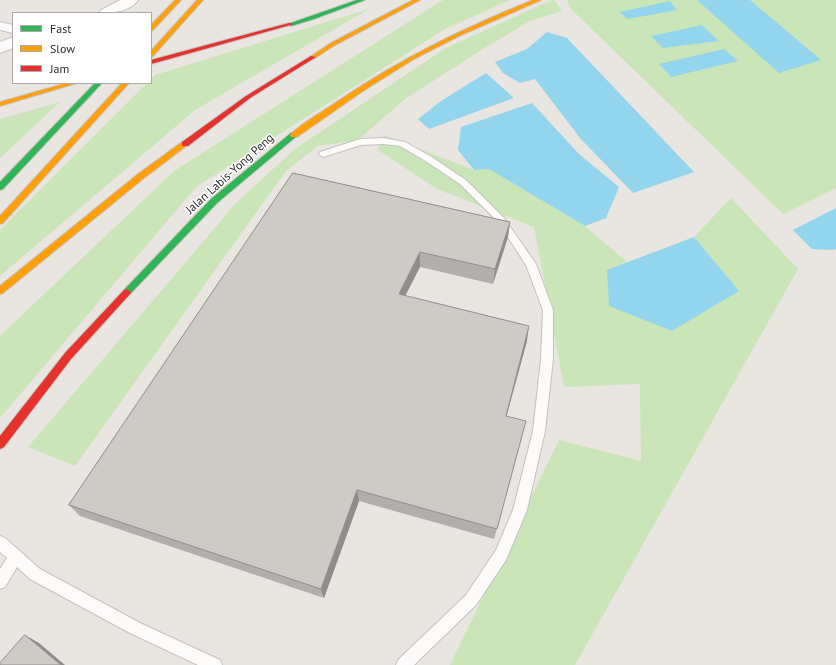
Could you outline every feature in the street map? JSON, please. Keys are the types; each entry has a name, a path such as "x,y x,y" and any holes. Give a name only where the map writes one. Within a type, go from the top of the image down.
{"main road":[{"path":"152,28 178,0"},
{"path":"152,54 200,0"},
{"path":"152,62 312,18 362,0"},
{"path":"0,291 141,176 248,97 333,44 417,0"},
{"name":"Jalan Labis-Yong Peng","path":"0,444 68,356 166,251 214,201 289,138 362,88 429,48 485,21 538,0"},
{"path":"0,104 70,84"},
{"path":"0,187 98,84"},
{"path":"0,220 125,84"}],"street":[{"path":"108,12 131,0"},
{"path":"0,26 12,29"},
{"path":"0,48 12,42"}],"lane":[{"path":"323,154 360,142 383,141 402,144 428,158 463,182 501,220 531,264 548,310 547,359 539,431 520,510 501,555 471,600 403,665"},
{"path":"0,543 35,574 135,628 215,665"},
{"path":"0,582 16,557"}],"green space":[{"path":"443,0 510,0 445,29 196,187 0,418 0,336 174,171"},
{"path":"554,0 562,11 530,21 486,47 405,99 358,140 318,146 286,171 75,466 28,447 237,202 295,149 446,48"},
{"path":"567,0 836,0 836,188 783,214 570,8"},
{"path":"369,9 195,110 0,276 0,230 146,84 152,84 152,78 155,75"},
{"path":"60,102 0,158 0,119"},
{"path":"384,135 474,170 489,169 585,226 627,262 607,270 739,291 694,237 731,198 798,269 575,665 450,665 559,440 641,461 640,384 564,387 534,227 437,189 378,150"}],"water":[{"path":"697,0 750,0 821,60 779,73"},
{"path":"670,1 677,10 628,19 619,12"},
{"path":"702,25 719,41 663,48 651,36"},
{"path":"547,32 567,38 694,172 633,193 580,138 535,79 520,83 503,73 495,62 527,49"},
{"path":"724,49 738,61 671,77 659,64"},
{"path":"486,73 514,98 429,129 418,119 441,101"},
{"path":"532,103 579,154 619,187 606,218 585,226 489,169 474,170 458,150 461,127"},
{"path":"836,208 836,249 812,249 793,230"},
{"path":"694,237 739,291 672,331 609,306 607,270"}],"building":[{"path":"293,173 510,222 495,269 420,252 399,294 529,326 506,416 526,421 497,529 357,490 321,589 69,505"},
{"path":"25,635 61,665 0,665 0,663"}],"traffic: fast":[{"path":"291,24 362,0"},
{"path":"0,187 98,84"},
{"path":"127,292 214,201 294,135"}],"traffic: slow":[{"path":"152,28 178,0"},
{"path":"152,54 200,0"},
{"path":"313,57 333,44 417,0"},
{"path":"294,135 360,89 412,58 470,28 538,0"},
{"path":"0,104 70,84"},
{"path":"0,221 125,84"},
{"path":"0,291 141,176 185,144"}],"traffic: jam":[{"path":"152,62 291,24"},
{"path":"185,144 248,97 313,57"},
{"path":"0,444 68,356 127,292"}]}
